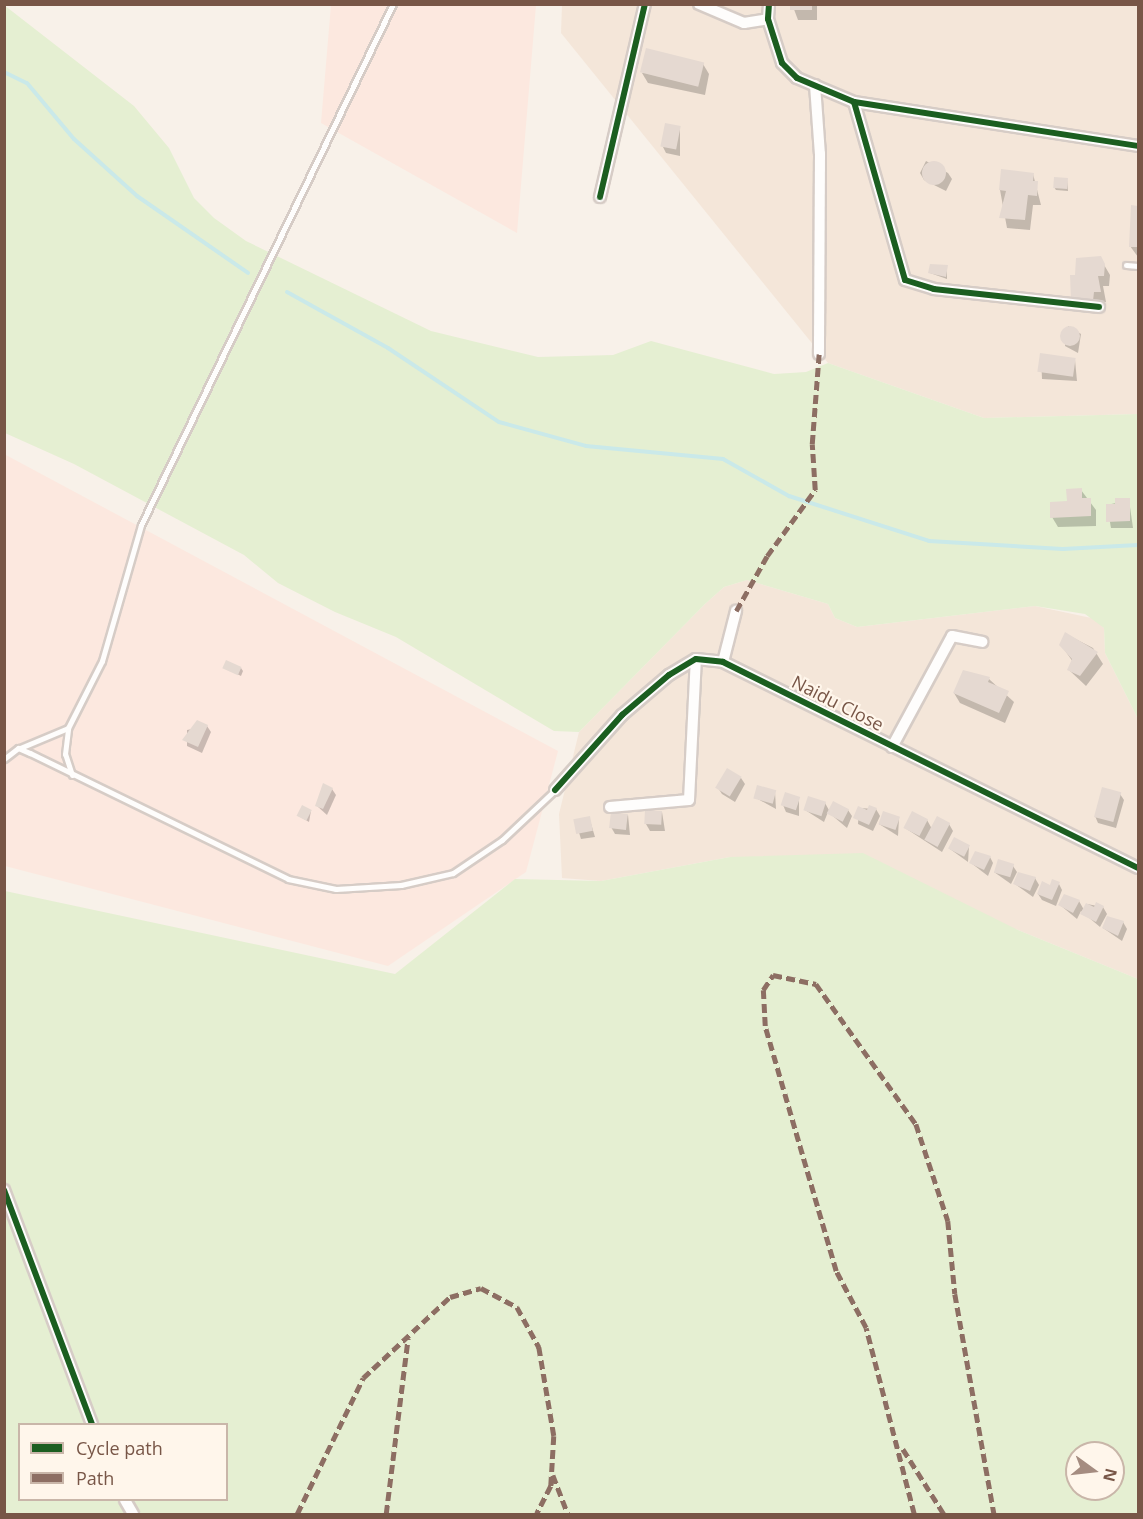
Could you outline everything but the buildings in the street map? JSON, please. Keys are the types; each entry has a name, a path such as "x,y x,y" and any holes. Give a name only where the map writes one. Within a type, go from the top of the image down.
{"street":[{"path":"600,197 645,4"},
{"path":"699,4 744,23 768,19"},
{"path":"769,4 768,19 782,63 814,85 854,102 1138,146"},
{"path":"814,85 820,154 819,354"},
{"path":"854,102 905,280 934,289 1099,308"},
{"path":"723,662 736,611"},
{"path":"892,747 952,636 982,642"},
{"path":"555,790 642,696 696,659"},
{"path":"610,807 689,800 696,659"},
{"name":"Naidu Close","path":"696,659 723,662 1138,868"},
{"path":"4,1190 91,1423"},
{"path":"126,1501 133,1515"}],"lane":[{"path":"72,775 65,754 68,728 102,661 141,525 393,4"},
{"path":"1126,265 1138,266"},
{"path":"4,759 18,748 68,728"},
{"path":"18,748 288,879 336,889 401,885 453,873 502,840 555,790"}],"shaded area":[{"path":"331,5 536,5 517,233 321,123"},
{"path":"562,5 1138,5 1138,414 984,418 828,363 561,33"},
{"path":"4,454 558,751 526,872 388,966 5,866"},
{"path":"747,580 828,604 835,618 857,627 1035,606 1096,619 1104,628 1105,653 1138,719 1138,979 1018,930 730,857 601,881 562,878 559,814 579,732 705,604 724,587"}],"green space":[{"path":"4,5 134,106 169,148 194,198 214,218 246,241 431,331 538,357 613,355 651,341 774,374 806,372 828,363 984,418 1138,414 1138,719 1105,653 1104,628 1085,614 1035,606 857,627 835,618 828,604 747,580 724,587 705,604 579,732 554,731 396,637 335,612 278,583 244,555 74,464 5,433"},
{"path":"863,853 1018,930 1138,979 1138,1514 5,1514 5,891 395,974 515,879 601,881 730,857"}],"waterway":[{"path":"4,72 27,83 74,139 137,196 248,273"},
{"path":"287,292 388,348 499,422 586,446 723,459 789,496 929,541 1063,549 1138,545"}],"marked path":[{"path":"736,611 767,556 815,490 812,444 819,354"},
{"path":"914,1514 866,1328 836,1271 765,1026 763,990 773,975 816,984 916,1124 948,1221 955,1294 994,1514"},
{"path":"297,1514 363,1378 450,1297 481,1288 517,1307 539,1347 554,1436 551,1486 537,1514"},
{"path":"386,1514 408,1338"},
{"path":"903,1449 944,1514"},
{"path":"553,1475 568,1514"}],"cycle path":[{"path":"600,197 645,4"},
{"path":"769,4 768,19 782,63 797,78 854,102 1138,146"},
{"path":"854,102 905,280 934,289 1099,307"},
{"path":"555,790 622,715 669,675 696,659 723,662 1138,868"},
{"path":"4,1190 92,1423"}]}
